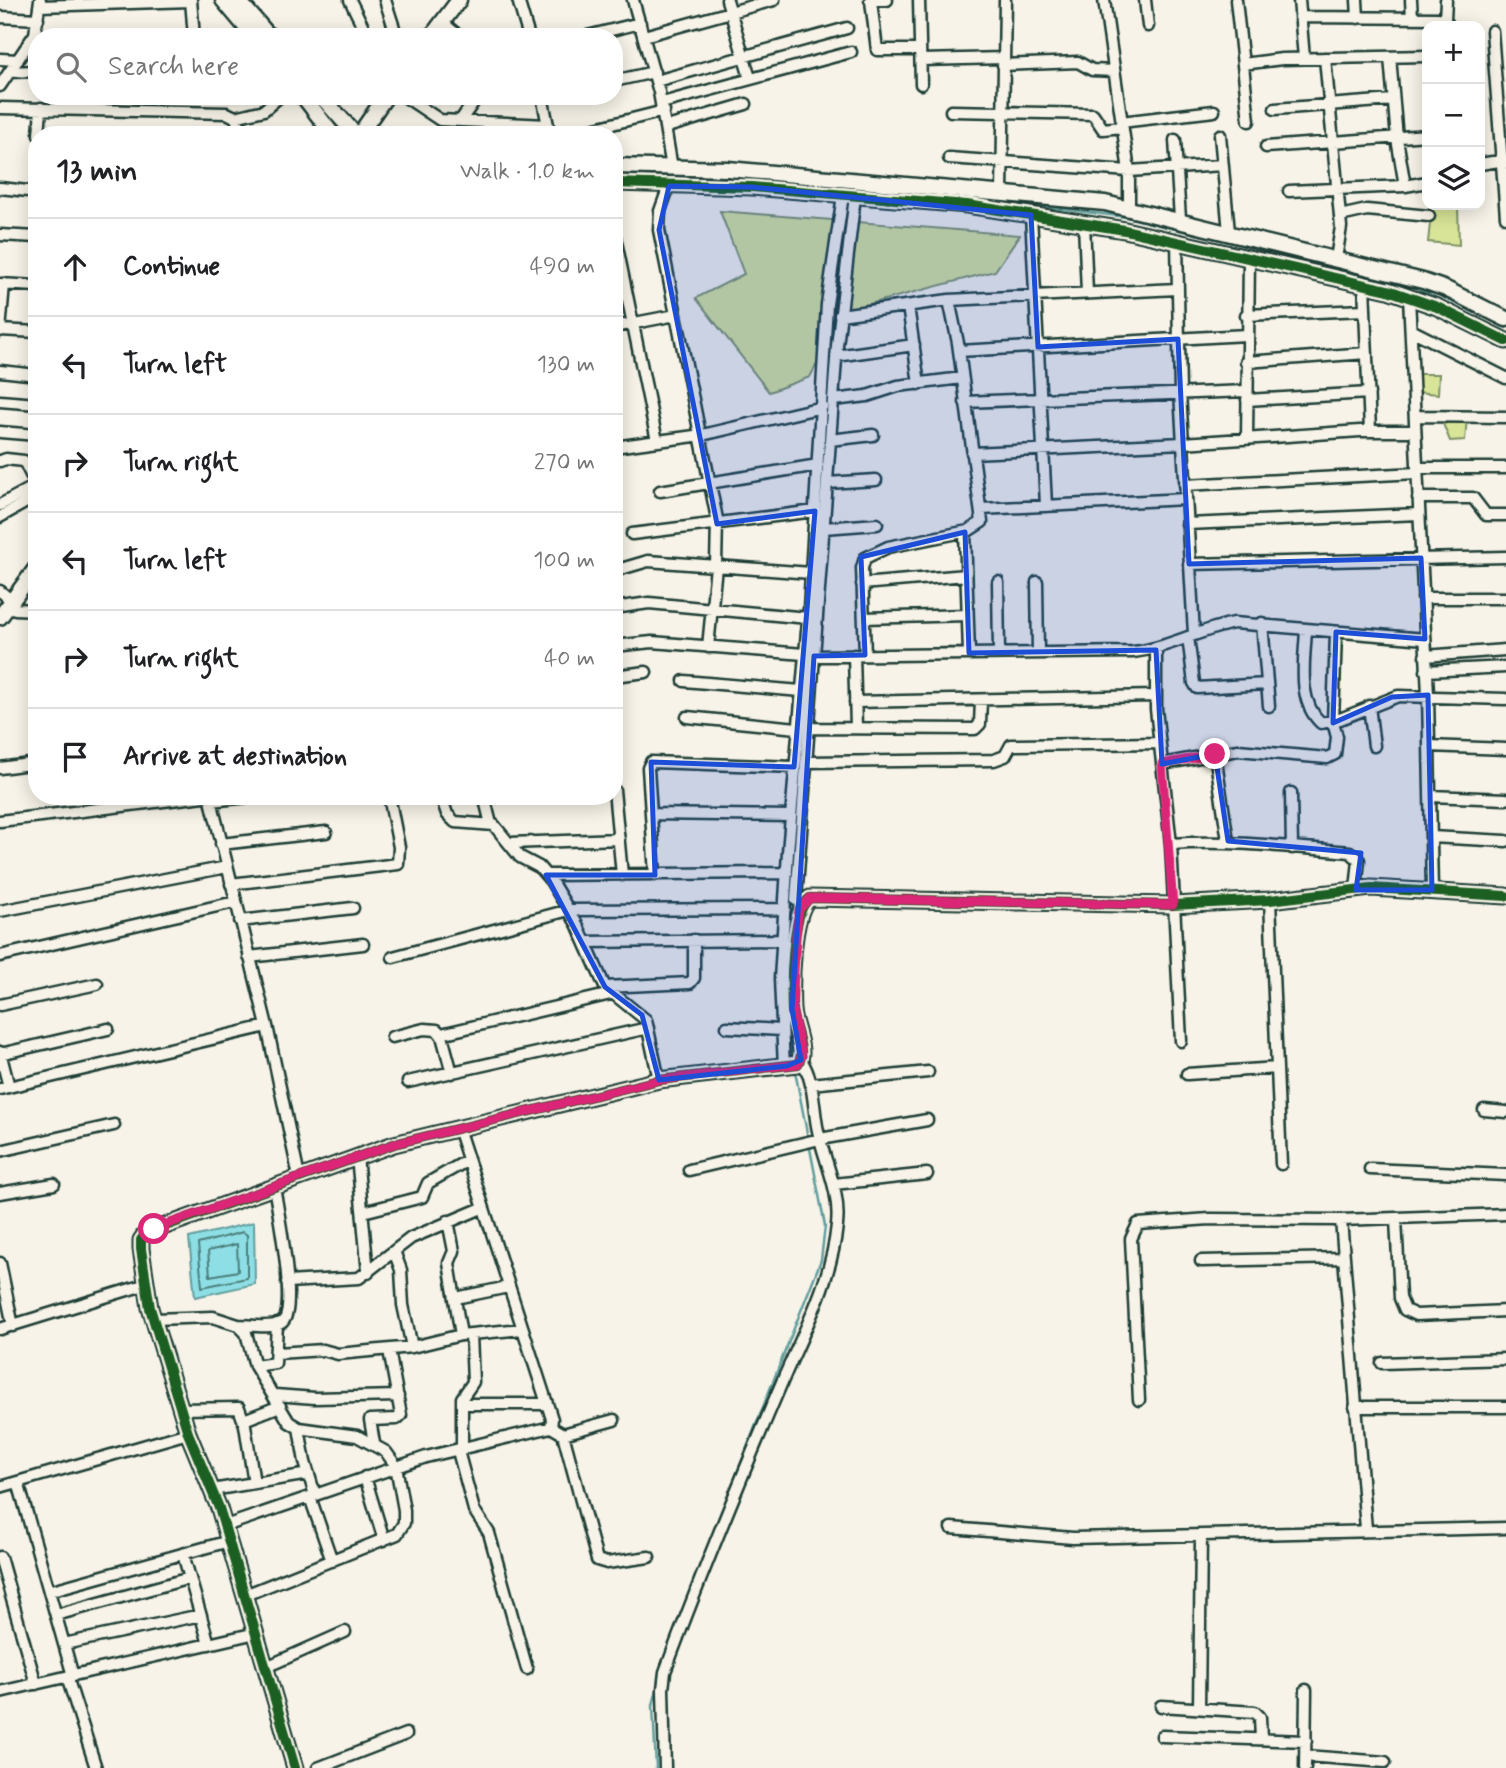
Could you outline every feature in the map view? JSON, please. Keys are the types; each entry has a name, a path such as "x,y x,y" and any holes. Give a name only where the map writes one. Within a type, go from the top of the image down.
{"street":[{"path":"223,0 246,28"},
{"path":"238,0 262,28"},
{"path":"350,0 364,28"},
{"path":"385,0 394,28"},
{"path":"518,0 525,28"},
{"path":"633,0 663,107 672,168"},
{"path":"727,0 750,78"},
{"path":"644,36 774,0"},
{"path":"887,0 871,0 874,44 877,50 1004,62 1078,62 1092,70 1114,71"},
{"path":"919,0 921,84"},
{"path":"1002,192 1005,0"},
{"path":"1104,0 1129,171 1129,207"},
{"path":"1145,0 1148,26"},
{"path":"1236,0 1248,121"},
{"path":"1299,0 1304,58"},
{"path":"1357,0 1358,18"},
{"path":"1411,0 1412,18"},
{"path":"1446,0 1447,21"},
{"path":"36,28 40,3 191,1 193,28"},
{"path":"438,28 454,3"},
{"path":"0,17 38,19"},
{"path":"1300,17 1412,18 1433,21"},
{"path":"442,22 449,28"},
{"path":"620,28 640,23"},
{"path":"623,81 744,56 847,28"},
{"path":"1492,31 1506,217"},
{"path":"0,86 28,44"},
{"path":"599,126 750,78 851,52"},
{"path":"1243,64 1304,58 1422,56"},
{"path":"1390,57 1397,139 1405,186"},
{"path":"1325,58 1340,216 1341,236 1336,259"},
{"path":"0,59 18,60"},
{"path":"9,72 28,71"},
{"path":"1275,109 1394,100"},
{"path":"667,127 746,104"},
{"path":"0,108 189,110 235,117 264,110 269,105"},
{"path":"310,105 326,126"},
{"path":"330,105 349,126"},
{"path":"364,126 380,105"},
{"path":"417,105 435,118 509,126"},
{"path":"460,121 472,105"},
{"path":"544,105 548,126"},
{"path":"40,126 41,108"},
{"path":"951,111 1093,114 1103,129 1214,111"},
{"path":"235,117 240,126"},
{"path":"1220,135 1228,232"},
{"path":"1266,147 1422,136"},
{"path":"1175,140 1180,219"},
{"path":"949,158 1129,171 1223,165"},
{"path":"1485,163 1503,160"},
{"path":"623,166 728,169 1002,192 1129,207 1446,289 1506,319"},
{"path":"623,183 752,187 967,205 1084,223 1177,240 1364,284 1437,307 1506,342"},
{"path":"1289,191 1422,183"},
{"path":"669,186 660,211 659,230 702,435 717,524 708,647"},
{"path":"0,188 28,191"},
{"path":"792,1064 796,935 787,873 790,816 794,767 803,728 824,528 849,195"},
{"path":"665,1768 665,1672 748,1462 813,1316 834,1245 837,1223 834,1184 813,1141 811,1084 792,1064 781,1030 782,940 792,901 806,762 801,691 809,655 808,618 827,304 849,195"},
{"path":"1340,216 1367,210 1429,216"},
{"path":"1031,215 1046,505"},
{"path":"1084,223 1087,293"},
{"path":"0,235 28,237"},
{"path":"1177,240 1180,392 1194,683 1197,688 1267,684"},
{"path":"1247,439 1246,315 1249,257"},
{"path":"623,275 657,441"},
{"path":"28,285 2,284 0,330 28,331"},
{"path":"1364,284 1370,431"},
{"path":"840,315 949,299 1177,289"},
{"path":"1409,298 1428,695 1432,890"},
{"path":"856,728 855,702 864,618 862,562 888,547 965,532 980,526 981,509 949,299"},
{"path":"908,306 919,384"},
{"path":"1246,315 1365,310"},
{"path":"623,325 676,315"},
{"path":"1411,330 1506,378"},
{"path":"959,351 1246,335"},
{"path":"836,356 914,345"},
{"path":"1247,362 1367,353"},
{"path":"0,371 28,374"},
{"path":"833,400 962,378"},
{"path":"965,402 1180,392 1247,396 1368,393"},
{"path":"0,401 28,403"},
{"path":"623,444 702,435 822,407"},
{"path":"1415,416 1506,417"},
{"path":"972,453 1370,431 1415,431"},
{"path":"0,432 28,434"},
{"path":"830,440 873,435"},
{"path":"0,461 24,461 28,469"},
{"path":"660,491 818,465"},
{"path":"1185,485 1506,468"},
{"path":"827,483 876,480"},
{"path":"0,505 28,489"},
{"path":"1418,498 1473,498 1486,515 1506,516"},
{"path":"981,509 1186,499"},
{"path":"0,517 28,501"},
{"path":"632,534 815,510"},
{"path":"1187,524 1419,514"},
{"path":"824,528 877,524"},
{"path":"965,532 969,653"},
{"path":"1189,564 1506,557"},
{"path":"623,568 648,561 811,573"},
{"path":"862,584 966,575"},
{"path":"0,628 28,581"},
{"path":"998,582 999,653"},
{"path":"1037,582 1038,653"},
{"path":"0,617 28,589"},
{"path":"0,591 13,605 28,608"},
{"path":"1423,598 1506,598"},
{"path":"623,607 649,603 808,618"},
{"path":"864,618 967,615"},
{"path":"623,645 652,642 809,655 1156,650 1191,635 1234,623 1262,623 1424,639"},
{"path":"1262,623 1269,706"},
{"path":"1306,628 1307,704 1321,723 1333,722 1392,697 1428,695 1506,699"},
{"path":"1162,764 1238,750 1327,758 1335,754 1337,749 1333,722 1336,632"},
{"path":"1156,650 1156,696 1171,844 1181,1041"},
{"path":"1426,656 1505,650"},
{"path":"1426,671 1506,667"},
{"path":"623,675 646,672"},
{"path":"684,681 801,691"},
{"path":"855,702 1156,696"},
{"path":"687,717 803,728 975,729 980,724 981,700"},
{"path":"1369,706 1374,746"},
{"path":"806,762 994,760 1005,756 1011,746 1017,745 1160,743"},
{"path":"1429,746 1506,749"},
{"path":"1215,754 1228,841"},
{"path":"655,875 648,768 654,761 794,767"},
{"path":"0,768 28,764"},
{"path":"1291,793 1292,848"},
{"path":"1430,796 1506,799"},
{"path":"0,821 145,805"},
{"path":"210,805 267,1026 299,1177"},
{"path":"230,884 398,864 399,847 391,805"},
{"path":"444,805 447,814 455,822 491,824"},
{"path":"486,805 491,824 522,859 535,864 546,875 569,910 608,991 642,1015 648,1028 659,1080"},
{"path":"616,805 622,875"},
{"path":"651,814 790,816"},
{"path":"221,844 326,832"},
{"path":"1431,837 1506,841"},
{"path":"510,843 619,839"},
{"path":"1171,844 1228,841 1258,847 1356,854 1359,859 1356,890"},
{"path":"0,911 227,867"},
{"path":"546,875 787,873"},
{"path":"393,957 569,910 792,901 821,897 1173,905 1270,900 1356,890 1432,890 1506,896"},
{"path":"1270,900 1281,1164"},
{"path":"0,956 235,902"},
{"path":"240,921 353,908"},
{"path":"393,1037 429,1028 441,1034 608,991 690,983 694,978 694,940"},
{"path":"585,942 782,940"},
{"path":"249,957 363,944"},
{"path":"0,1005 97,984"},
{"path":"108,1029 0,1053 4,1088 267,1026"},
{"path":"727,1027 781,1030"},
{"path":"408,1082 648,1028"},
{"path":"441,1034 452,1073"},
{"path":"295,1768 225,1526 188,1433 153,1320 144,1285 141,1240 146,1233 356,1156 458,1128 531,1113 659,1080 792,1064"},
{"path":"1187,1074 1277,1068"},
{"path":"811,1084 928,1072"},
{"path":"1484,1110 1506,1112"},
{"path":"689,1170 813,1141 927,1120"},
{"path":"0,1151 114,1125"},
{"path":"458,1128 552,1419 551,1427"},
{"path":"356,1156 368,1273"},
{"path":"363,1212 422,1196 428,1183 468,1160"},
{"path":"1370,1169 1506,1175"},
{"path":"834,1184 927,1174"},
{"path":"0,1194 54,1184"},
{"path":"153,1320 213,1317 238,1325 277,1324 285,1320 288,1313 287,1282 274,1186"},
{"path":"287,1282 352,1280 368,1273 411,1238 482,1208"},
{"path":"1139,1400 1131,1240 1135,1226 1153,1222 1210,1219 1341,1220 1506,1214"},
{"path":"1396,1219 1400,1298 1405,1310 1416,1315 1506,1311"},
{"path":"1341,1220 1366,1529"},
{"path":"448,1221 454,1251 449,1263 474,1382 463,1394 460,1450 474,1510 489,1533 527,1670"},
{"path":"394,1251 401,1270 403,1305 412,1348"},
{"path":"1200,1261 1343,1258"},
{"path":"0,1263 12,1326"},
{"path":"0,1329 144,1285"},
{"path":"456,1298 508,1287"},
{"path":"255,1366 272,1365 277,1353 277,1324"},
{"path":"238,1325 246,1333 255,1366 289,1422 299,1428 357,1436 374,1443 391,1457 396,1466 404,1523 397,1534 384,1540 245,1595"},
{"path":"277,1353 323,1350 338,1354 412,1348 466,1335 522,1329"},
{"path":"374,1443 369,1422 400,1418 389,1350"},
{"path":"1382,1363 1506,1359"},
{"path":"275,1395 315,1398 398,1396"},
{"path":"462,1404 547,1404"},
{"path":"181,1409 234,1406 241,1410 254,1483"},
{"path":"244,1420 280,1406"},
{"path":"1356,1407 1506,1407"},
{"path":"563,1434 614,1420"},
{"path":"225,1526 396,1466 551,1427 563,1434 597,1560 607,1563 649,1557"},
{"path":"299,1428 313,1496 332,1560"},
{"path":"0,1487 188,1433"},
{"path":"212,1490 309,1474"},
{"path":"365,1477 384,1540"},
{"path":"18,1482 96,1768"},
{"path":"950,1528 1073,1538 1366,1529 1506,1528"},
{"path":"1199,1708 1201,1536"},
{"path":"49,1591 229,1541"},
{"path":"183,1554 209,1644"},
{"path":"0,1557 36,1684"},
{"path":"56,1615 190,1578"},
{"path":"64,1644 201,1615"},
{"path":"266,1667 345,1632"},
{"path":"0,1692 256,1633"},
{"path":"1305,1768 1306,1690"},
{"path":"1161,1706 1255,1712 1259,1717 1261,1739"},
{"path":"318,1768 406,1734"},
{"path":"1162,1735 1306,1741"},
{"path":"1306,1756 1385,1762"}],"highlighted area":[{"path":"669,186 752,187 1031,215 1038,347 1178,339 1189,564 1421,558 1425,639 1336,632 1333,723 1392,697 1428,695 1432,890 1356,890 1361,853 1228,841 1215,754 1162,764 1156,650 969,653 965,532 861,557 865,655 814,656 792,1009 801,1060 787,1066 659,1080 642,1015 605,987 546,875 655,875 651,762 794,767 815,511 717,524 659,230"}],"green space":[{"path":"1431,210 1458,210 1459,245 1428,242"},
{"path":"720,211 1020,235 995,271 846,310 810,377 769,392 696,298 744,274"},
{"path":"1417,374 1439,374 1438,394 1417,392"},
{"path":"1467,418 1465,440 1450,441 1443,424"}],"water":[{"path":"254,1222 255,1284 195,1297 189,1238"}],"waterway":[{"path":"320,105 337,126"},
{"path":"623,174 657,176"},
{"path":"695,178 730,179"},
{"path":"782,183 991,200 1126,217 1430,291 1506,328"},
{"path":"825,416 831,325 840,260"},
{"path":"1418,289 1506,332"},
{"path":"791,884 799,775"},
{"path":"787,1030 793,1061"},
{"path":"705,1554 821,1260 825,1226 795,1071"},
{"path":"665,1658 685,1606"},
{"path":"656,1768 653,1705 659,1682"}],"cycle path":[{"path":"623,183 752,187 967,205 1125,230 1388,290 1437,307 1506,341"},
{"path":"295,1768 219,1508 188,1433 150,1308 141,1249 141,1240 146,1233 394,1144 659,1080 798,1064 801,1052 792,1010 793,950 799,917 810,898 1173,905 1270,900 1371,888 1506,896"}],"route":[{"path":"154,1229 394,1144 659,1080 798,1064 802,1056 792,1009 796,935 799,910 802,903 810,898 1023,900 1173,905 1171,844 1162,764 1215,754"}]}
